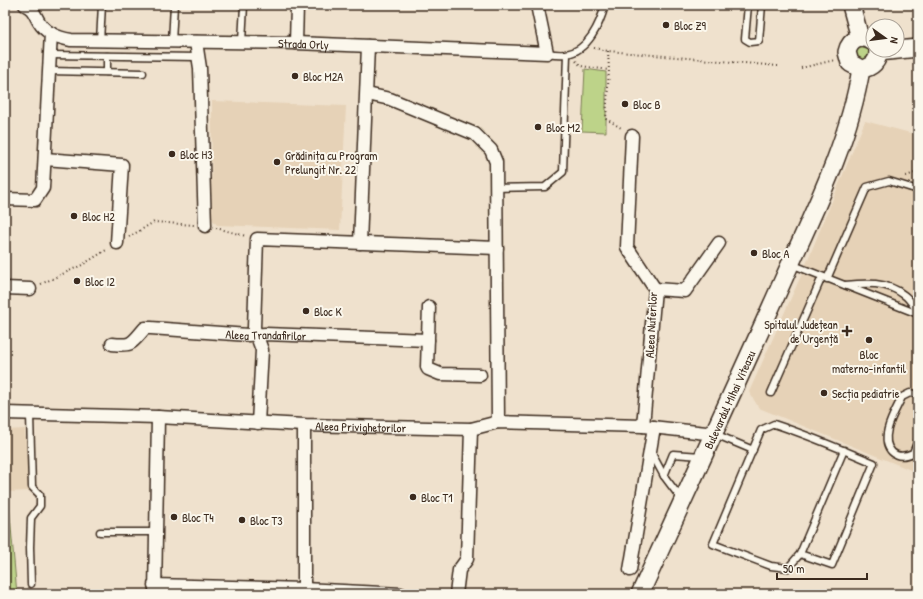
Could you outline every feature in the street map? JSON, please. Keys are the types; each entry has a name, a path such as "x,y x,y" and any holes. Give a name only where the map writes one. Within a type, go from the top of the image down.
{"main road":[{"path":"851,5 865,32"},
{"path":"865,43 855,39 848,47 847,58 855,67 861,69 874,64 873,58"},
{"path":"905,47 918,48"},
{"name":"Bulevardul Mihai Viteazu","path":"640,594 715,434 840,147 853,107 861,69"}],"street":[{"path":"296,43 297,5"},
{"path":"537,5 547,53"},
{"name":"Strada Orly","path":"32,7 39,22 45,30 57,37 72,40 296,43 547,53"},
{"path":"5,199 35,200 43,188 51,33"},
{"path":"196,42 203,145 205,226"},
{"path":"360,243 368,46"},
{"path":"367,94 390,99 475,134 491,150 496,162 498,422"},
{"name":"Aleea Nuferilor","path":"630,570 650,449 648,426 655,289 627,246 632,136"},
{"path":"45,159 122,165 117,244"},
{"path":"258,422 262,350 258,334 254,328 258,239 497,248"},
{"path":"655,289 685,291 719,243"},
{"path":"5,288 30,289"},
{"path":"428,307 427,367 432,372 480,375"},
{"name":"Aleea Trandafirilor","path":"112,344 133,344 145,328 248,335 258,334 428,340"},
{"name":"Aleea Privighetorilor","path":"5,413 158,417 304,425 471,429 498,422 648,426 715,434"},
{"path":"158,417 155,589 304,589 401,594"},
{"path":"304,425 304,589"},
{"path":"456,594 459,570 467,559 471,429"}],"lane":[{"path":"100,41 102,5"},
{"path":"172,42 174,5"},
{"path":"242,42 244,5"},
{"path":"547,53 567,54 585,45 600,22 605,5"},
{"path":"748,5 745,39 750,42 760,41 762,5"},
{"path":"496,188 545,187 563,172 567,54"},
{"path":"50,55 198,57"},
{"path":"107,56 107,72"},
{"path":"49,71 143,73"},
{"path":"771,393 867,188 889,181 918,190"},
{"path":"790,264 918,313"},
{"path":"844,285 868,282 890,287 905,295 918,313"},
{"path":"918,395 910,393 902,397 886,439 888,448 894,454 905,456 913,454 918,440"},
{"path":"30,414 32,487 40,495 40,506 31,518 31,584"},
{"path":"800,554 832,565 874,462 844,450 774,424 761,430 713,544 771,566 788,568 800,554 844,450"},
{"path":"715,434 753,450"},
{"path":"650,449 664,476 683,502"},
{"path":"664,476 673,454 704,457"},
{"path":"100,532 156,532"}],"path":[{"path":"585,45 608,52 778,66"},
{"path":"608,52 609,70 606,119 632,136"},
{"path":"567,54 581,66 609,70"},
{"path":"801,68 847,58"},
{"path":"915,70 918,82"},
{"path":"30,289 82,264 154,222 205,226 258,239"}],"shaded area":[{"name":"Grădinița cu Program Prelungit Nr. 22","path":"212,101 346,106 340,230 217,225 211,218"},
{"name":"Spitalul Județean de Urgență","path":"865,121 918,135 918,473 759,408 749,392 804,269"},
{"path":"25,429 29,491 7,492 5,430"}],"green space":[{"path":"862,45 865,47 865,58 868,58 868,60 857,61 854,49"},
{"path":"585,69 606,72 606,132 582,131"},
{"path":"5,460 17,594 5,594"}],"place":[{"name":"Bloc Z9","path":"666,25"},
{"name":"Bloc M2A","path":"295,76"},
{"name":"Bloc B","path":"625,104"},
{"name":"Bloc M2","path":"538,127"},
{"name":"Bloc H3","path":"172,154"},
{"name":"Grădinița cu Program Prelungit Nr. 22","path":"277,162"},
{"name":"Bloc H2","path":"74,216"},
{"name":"Bloc A","path":"754,253"},
{"name":"Bloc I2","path":"77,281"},
{"name":"Bloc K","path":"306,311"},
{"name":"Spitalul Județean de Urgență","path":"847,331"},
{"name":"Bloc materno-infantil","path":"869,340"},
{"name":"Secția pediatrie","path":"824,393"},
{"name":"Bloc T1","path":"413,497"},
{"name":"Bloc T4","path":"174,517"},
{"name":"Bloc T3","path":"242,520"}]}
